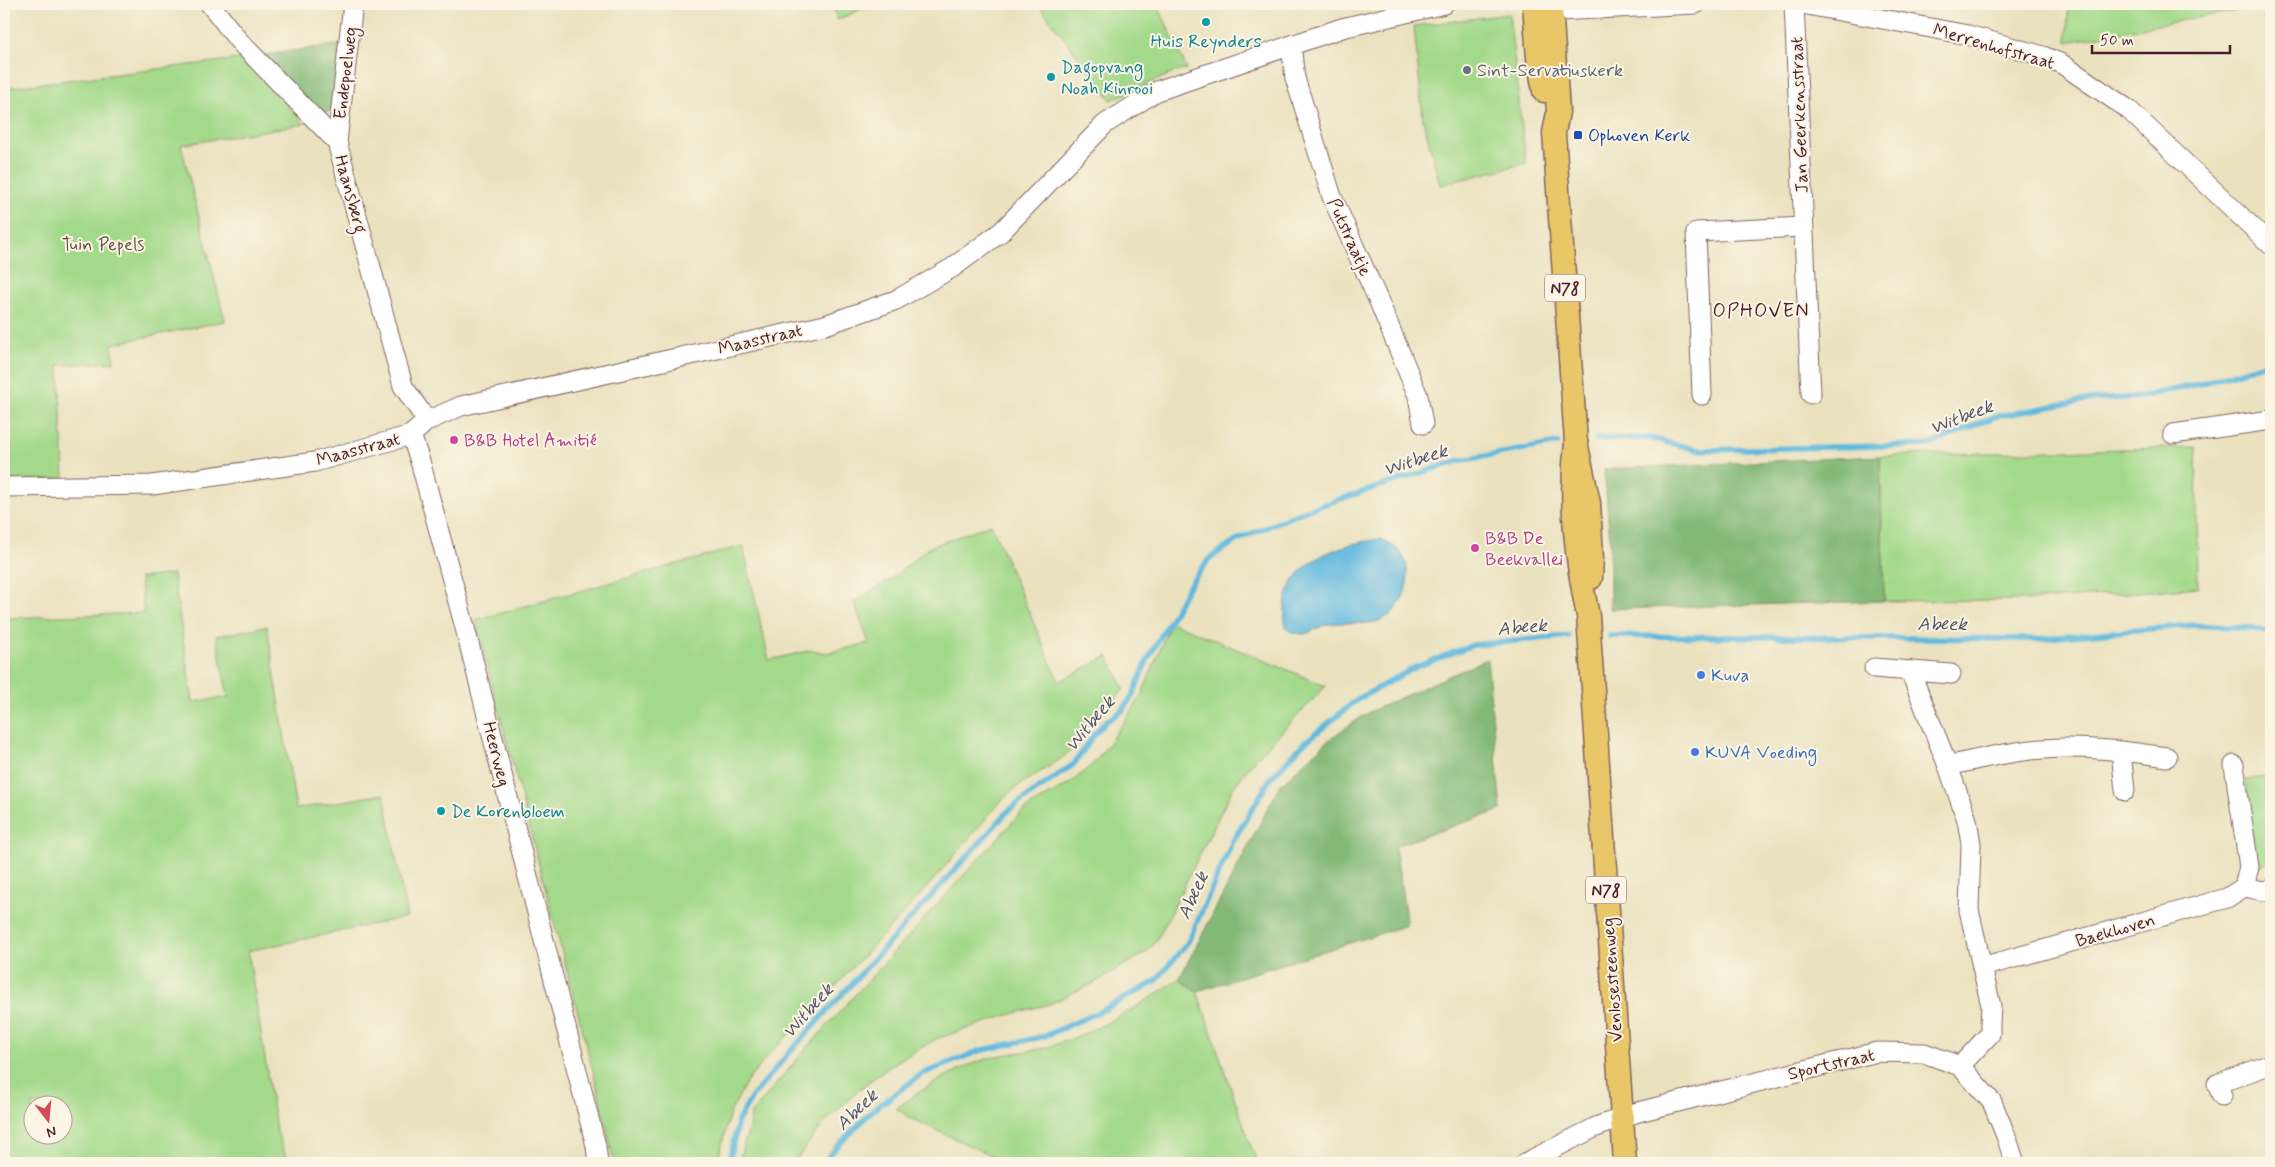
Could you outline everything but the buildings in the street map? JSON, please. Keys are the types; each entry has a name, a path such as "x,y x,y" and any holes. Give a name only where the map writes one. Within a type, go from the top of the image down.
{"main road":[{"name":"Venlosesteenweg","path":"1543,8 1558,112 1554,133 1576,442 1572,506 1577,560 1588,616 1625,1163"}],"street":[{"name":"Haansberg","path":"210,4 238,40 337,142 403,386 427,421"},
{"name":"Endepoelweg","path":"337,142 354,4"},
{"name":"Maasstraat","path":"4,487 152,485 315,462 410,435 427,421 461,406 825,324 896,300 952,268 1001,232 1105,124 1157,91 1342,28 1444,4"},
{"path":"1543,8 1696,4"},
{"name":"Jan Geerkensstraat","path":"1794,4 1811,394"},
{"name":"Merrenhofstraat","path":"1802,4 1968,35 2043,56 2062,64 2129,110 2271,245"},
{"name":"Putstraatje","path":"1291,45 1295,78 1332,198 1380,304 1418,396 1423,424"},
{"path":"1702,395 1696,232 1803,227"},
{"path":"2173,434 2271,420"},
{"name":"Heerweg","path":"410,435 420,461 464,624 596,1146 598,1163"},
{"path":"1874,668 1951,674"},
{"path":"1910,671 1948,766 1966,820 1971,844 1969,910 1991,1006 1990,1034 1960,1066"},
{"path":"1948,766 1998,754 2043,749 2084,748 2167,757"},
{"path":"2121,751 2125,792"},
{"path":"2234,765 2249,867 2244,887 2264,891 2271,889"},
{"name":"Baekhoven","path":"1982,967 2227,898 2244,887"},
{"name":"Sportstraat","path":"1525,1163 1584,1132 1638,1112 1877,1052 1924,1053 1960,1066 1992,1102 2015,1163"},
{"path":"2222,1096 2218,1084 2271,1064"}],"green space":[{"path":"833,4 873,4 837,20"},
{"path":"1038,4 1157,4 1187,69 1173,73 1111,100"},
{"path":"2068,4 2271,4 2067,42"},
{"path":"1509,14 1526,163 1440,185 1423,119 1414,26"},
{"path":"343,44 336,102 328,112 316,111 263,55"},
{"name":"Tuin Pepels","path":"246,58 304,124 181,145 225,321 112,344 114,362 59,365 64,479 4,480 4,88"},
{"path":"2196,447 2198,587 2042,600 1884,601 1880,456"},
{"path":"1880,456 1884,601 1610,609 1610,540 1604,469"},
{"path":"991,524 1059,682 1108,656 1124,689 1106,711 1087,726 1078,743 1061,759 1019,785 1001,801 924,891 801,1023 771,1052 746,1083 730,1113 717,1163 614,1163 598,1090 475,620 743,546 769,660 812,650 827,653 869,643 854,602 891,579 928,548"},
{"path":"173,574 193,702 228,697 216,636 267,626 296,809 384,794 407,917 248,951 276,1129 288,1163 4,1163 4,618 144,613 140,578"},
{"path":"1171,622 1326,686 1253,762 1233,788 1156,942 1147,952 1092,984 1049,1004 1008,1015 936,1039 898,1061 863,1086 823,1124 794,1163 738,1163 749,1129 751,1114 806,1049 1017,817 1029,807 1072,782 1097,760 1140,699"},
{"path":"1487,659 1501,810 1395,846 1407,925 1197,991 1179,979 1280,785 1332,737 1369,712"},
{"path":"2271,776 2271,863 2257,866 2245,780"},
{"path":"1179,979 1197,991 1257,1163 1007,1163 912,1119 896,1108 938,1081 971,1064 992,1057 1045,1048 1103,1025 1149,999"}],"water":[{"path":"1381,539 1400,552 1407,570 1407,581 1401,601 1388,616 1373,622 1329,624 1304,634 1293,632 1286,628 1285,607 1289,589 1298,575 1311,563 1326,554 1362,542"}],"waterway":[{"name":"Witbeek","path":"1596,439 1649,438 1698,450 1929,445 1994,417 2087,400 2140,397 2203,383 2271,362"},
{"name":"Witbeek","path":"729,1163 738,1121 752,1097 788,1054 1010,809 1074,764 1105,722 1122,711 1132,697 1147,661 1188,587 1210,558 1241,538 1307,510 1458,461 1558,443"},
{"name":"Abeek","path":"1610,636 2037,639 2193,625 2252,628 2271,633"},
{"name":"Abeek","path":"824,1163 830,1154 873,1110 922,1074 979,1051 1045,1036 1103,1010 1156,981 1188,942 1233,841 1270,779 1304,743 1358,699 1416,667 1473,645 1569,636"}],"place":[{"name":"Huis Reynders","path":"1206,22"},
{"name":"Sint-Servatiuskerk","path":"1467,70"},
{"name":"Dagopvang Noah Kinrooi","path":"1051,77"},
{"name":"Ophoven Kerk","path":"1578,135"},
{"name":"B&B Hotel Amitié","path":"454,440"},
{"name":"B&B De Beekvallei","path":"1475,548"},
{"name":"Kuva","path":"1701,675"},
{"name":"KUVA Voeding","path":"1695,752"},
{"name":"De Korenbloem","path":"441,811"}],"district":[{"name":"OPHOVEN","path":"1761,310"}]}
